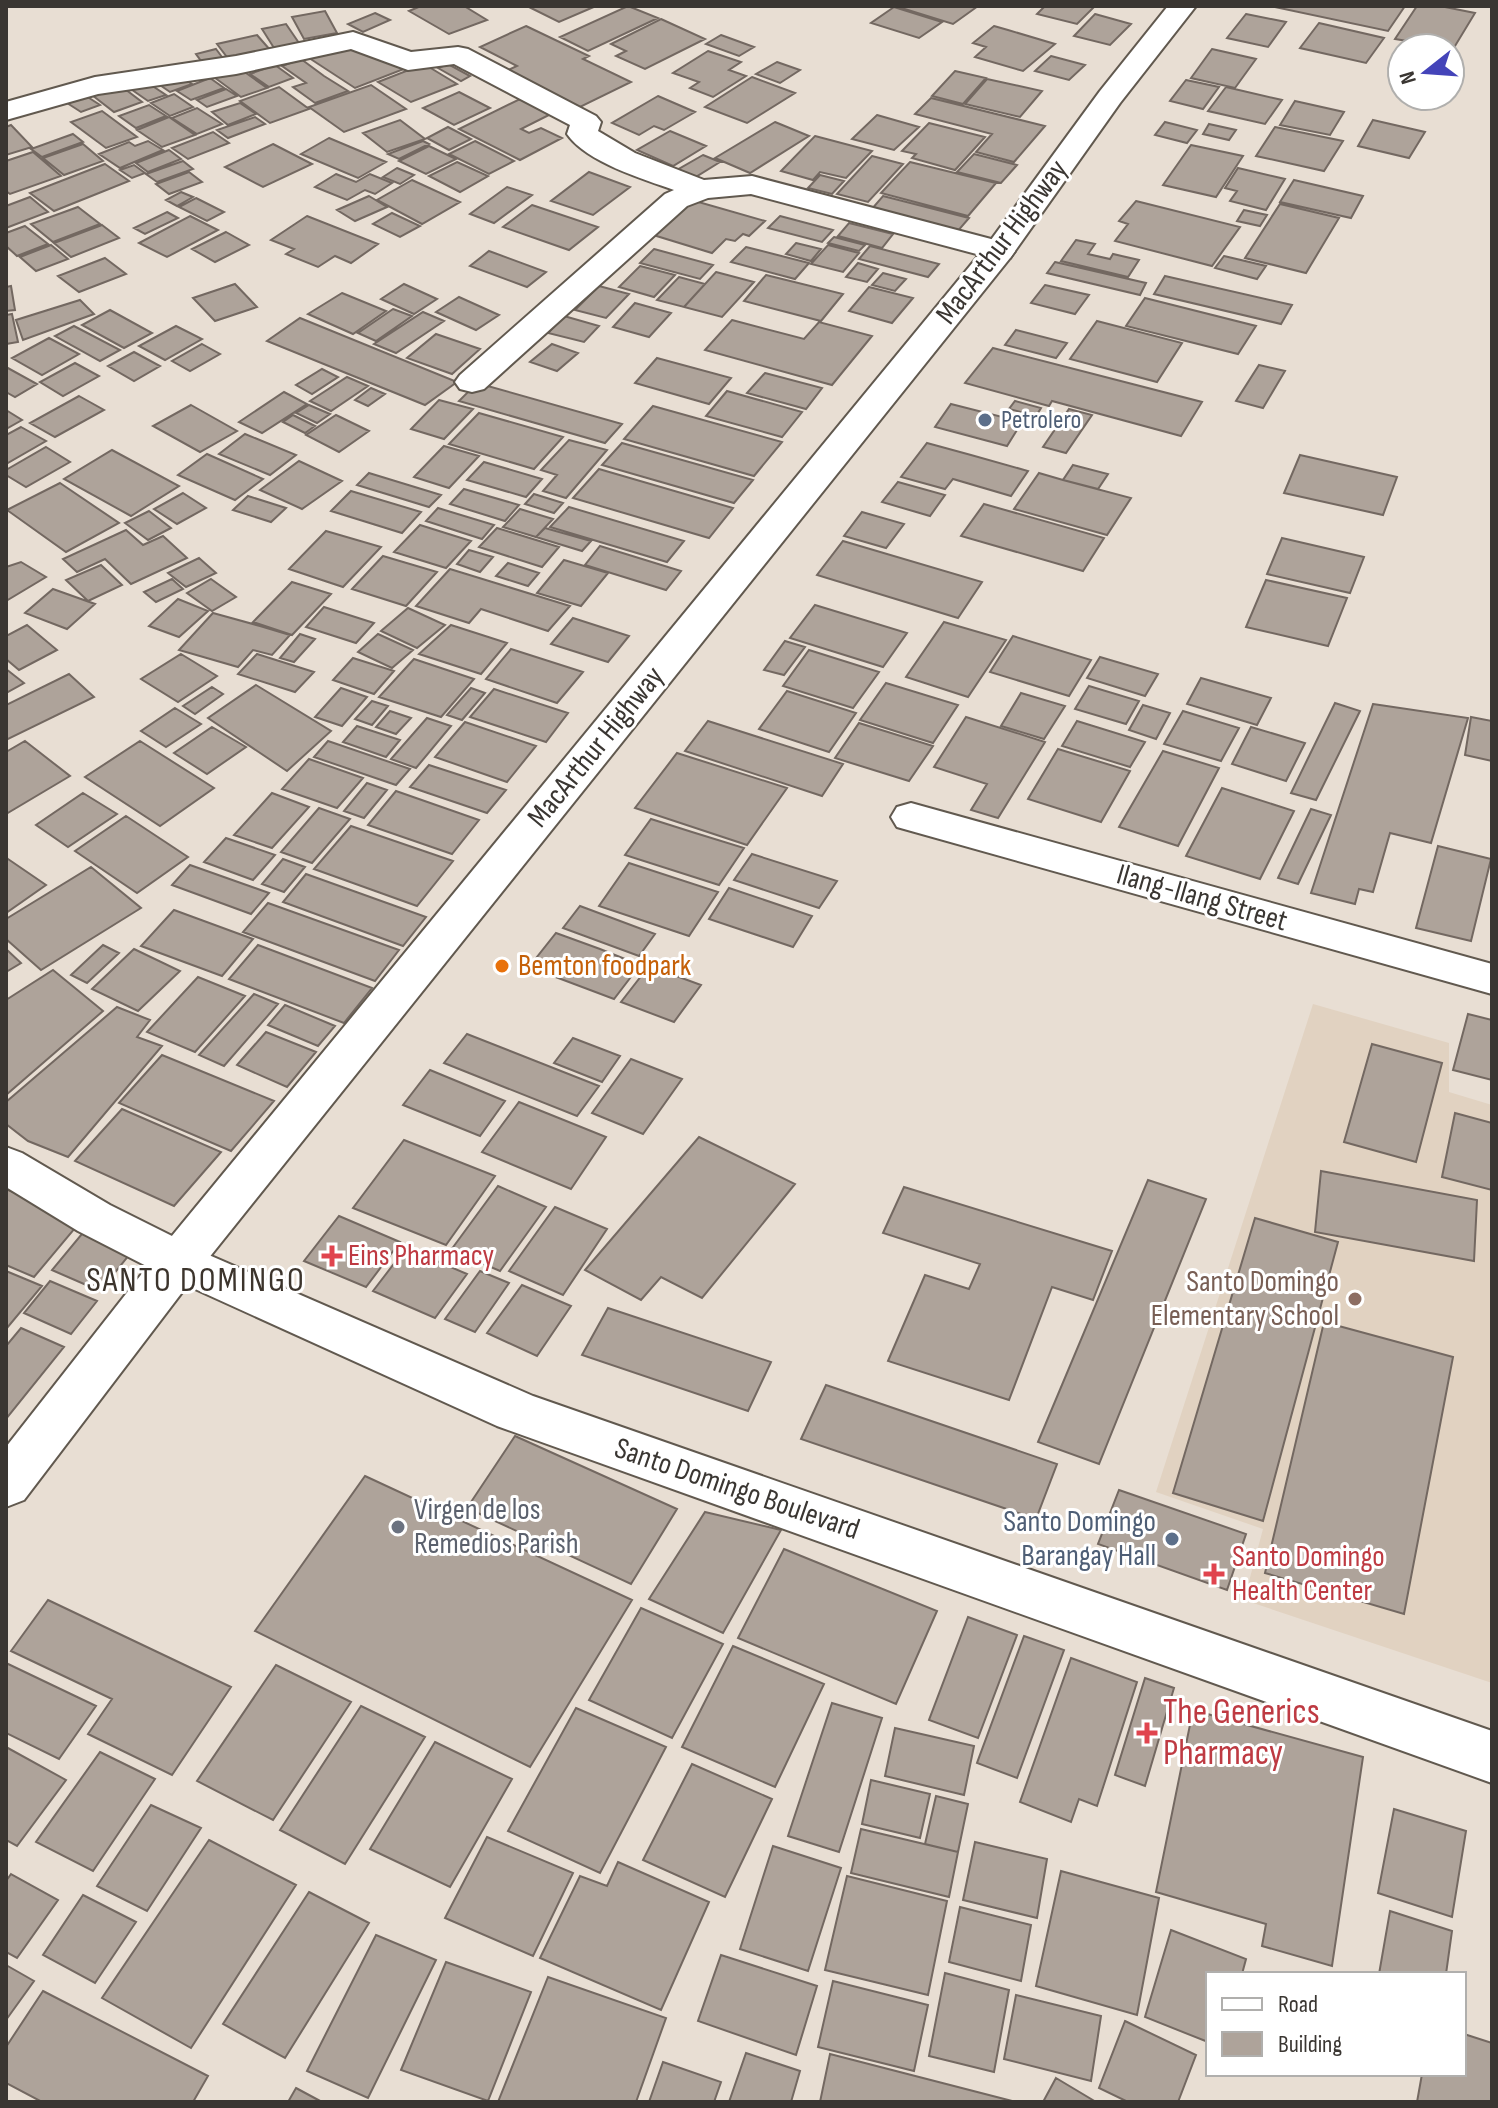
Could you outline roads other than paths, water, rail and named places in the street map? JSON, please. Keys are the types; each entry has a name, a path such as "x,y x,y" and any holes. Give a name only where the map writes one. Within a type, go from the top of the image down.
{"main road":[{"name":"MacArthur Highway","path":"6,1485 179,1261 999,251 1110,97 1182,6"},
{"path":"6,111 95,86 236,65 353,40 408,61 458,55 586,122 582,134 597,146 656,174 702,189"},
{"path":"472,382 676,200 702,189 752,185 999,251"},
{"name":"Ilang-Ilang Street","path":"911,817 1492,979"},
{"name":"Santo Domingo Boulevard","path":"6,1165 94,1218 179,1261 515,1411 1492,1757"}],"place":[{"name":"Petrolero","path":"985,420"},
{"name":"Bemton foodpark","path":"502,966"},
{"name":"Eins Pharmacy","path":"332,1256"},
{"name":"Santo Domingo Elementary School","path":"1355,1299"},
{"name":"Virgen de los Remedios Parish","path":"398,1527"},
{"name":"Santo Domingo Barangay Hall","path":"1172,1539"},
{"name":"Santo Domingo Health Center","path":"1214,1574"},
{"name":"The Generics Pharmacy","path":"1147,1733"}],"district":[{"name":"SANTO DOMINGO","path":"196,1280"}]}
